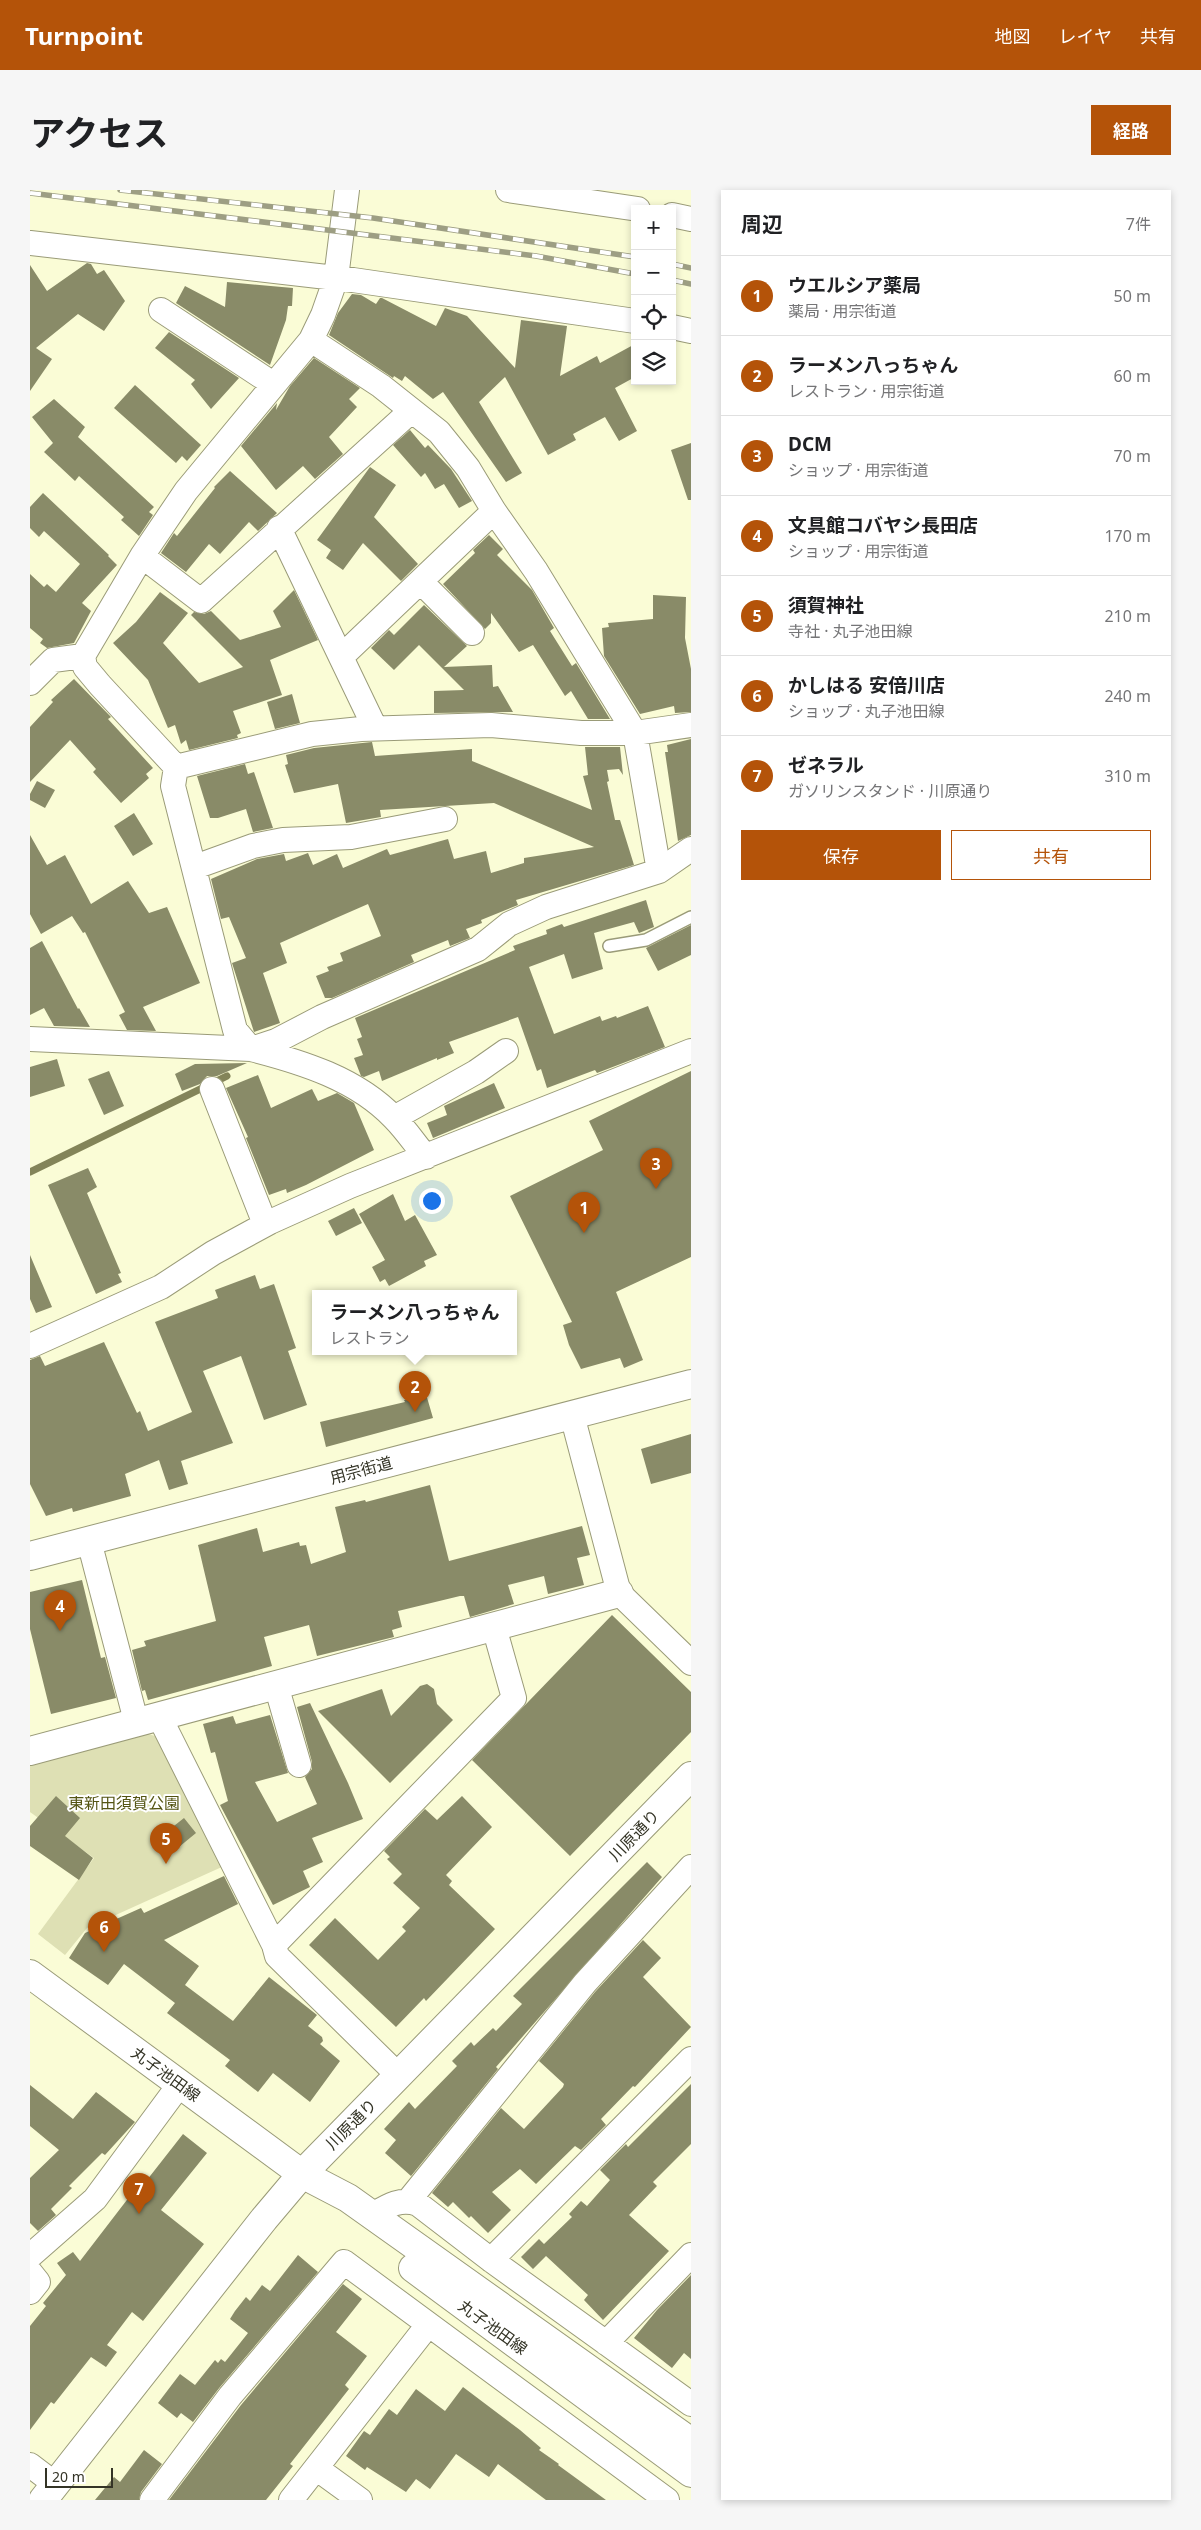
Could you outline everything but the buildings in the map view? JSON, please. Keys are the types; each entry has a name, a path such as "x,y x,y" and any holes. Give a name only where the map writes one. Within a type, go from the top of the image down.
{"street":[{"path":"176,767 100,685 85,667 83,656 142,556 186,491 311,340 323,315 336,278 347,190"},
{"path":"508,190 631,208"},
{"path":"676,216 691,219"},
{"path":"30,243 336,278 631,320"},
{"path":"161,310 273,384"},
{"path":"676,328 691,330"},
{"path":"311,340 381,386 445,440 468,468 494,511 536,571 635,733 659,871"},
{"path":"142,556 201,601 279,528 411,411"},
{"path":"341,657 494,511"},
{"path":"279,528 375,728"},
{"path":"421,582 472,633"},
{"path":"30,683 53,660 83,656"},
{"path":"176,767 312,734 375,728 491,725 581,733 635,733 691,726"},
{"path":"176,767 173,786 235,1030 251,1049"},
{"path":"195,867 253,846 283,840 351,838 445,819"},
{"path":"251,1049 276,1041 322,1017 478,949 509,924 546,908 659,871 691,849"},
{"path":"30,1039 251,1049 278,1056 341,1080 368,1097 394,1118 426,1157"},
{"path":"394,1118 476,1072 506,1051"},
{"path":"30,1346 161,1287 213,1253 265,1224 350,1186 691,1051"},
{"path":"212,1089 265,1224"},
{"name":"用宗街道","path":"30,1556 691,1384"},
{"path":"572,1415 619,1593 691,1663"},
{"path":"89,1541 147,1718 274,1945 277,1956 399,2076"},
{"path":"30,1750 619,1593"},
{"path":"274,1945 514,1698 494,1627"},
{"path":"276,1684 299,1765"},
{"name":"川原通り","path":"49,2492 264,2219 302,2174 691,1776"},
{"path":"371,2216 390,2205 408,2200 585,1983 691,1867"},
{"name":"丸子池田線","path":"30,1974 302,2174 691,2473"},
{"path":"491,2260 691,2059"},
{"path":"30,2256 95,2199 180,2084"},
{"path":"408,2200 418,2204 491,2260 691,2404"},
{"name":"丸子池田線","path":"343,2206 371,2216 691,2442"},
{"path":"606,2343 691,2255"},
{"path":"152,2500 230,2396 344,2262 667,2500"},
{"path":"30,2272 38,2282 30,2292"},
{"path":"291,2500 428,2325"},
{"path":"30,2465 49,2492"},
{"path":"316,2468 360,2500"}],"lane":[{"path":"609,946 646,940 691,917"}],"green space":[{"name":"東新田須賀公園","path":"144,1733 159,1737 224,1866 87,1928 65,1955 38,1934 94,1858 30,1812 30,1764"}],"waterway":[{"path":"30,1172 227,1076"}],"railway":[{"path":"120,190 373,218 631,256"},
{"path":"30,193 536,256 631,273"},
{"path":"676,265 691,268"},
{"path":"676,281 691,284"}],"place":[{"name":"DCM","path":"656,1189"},
{"name":"ウエルシア薬局","path":"584,1233"},
{"name":"ラーメン八っちゃん","path":"415,1412"},
{"name":"文具館コバヤシ長田店","path":"60,1631"},
{"name":"須賀神社","path":"166,1864"},
{"name":"かしはる 安倍川店","path":"104,1952"},
{"name":"ゼネラル","path":"139,2214"}]}
